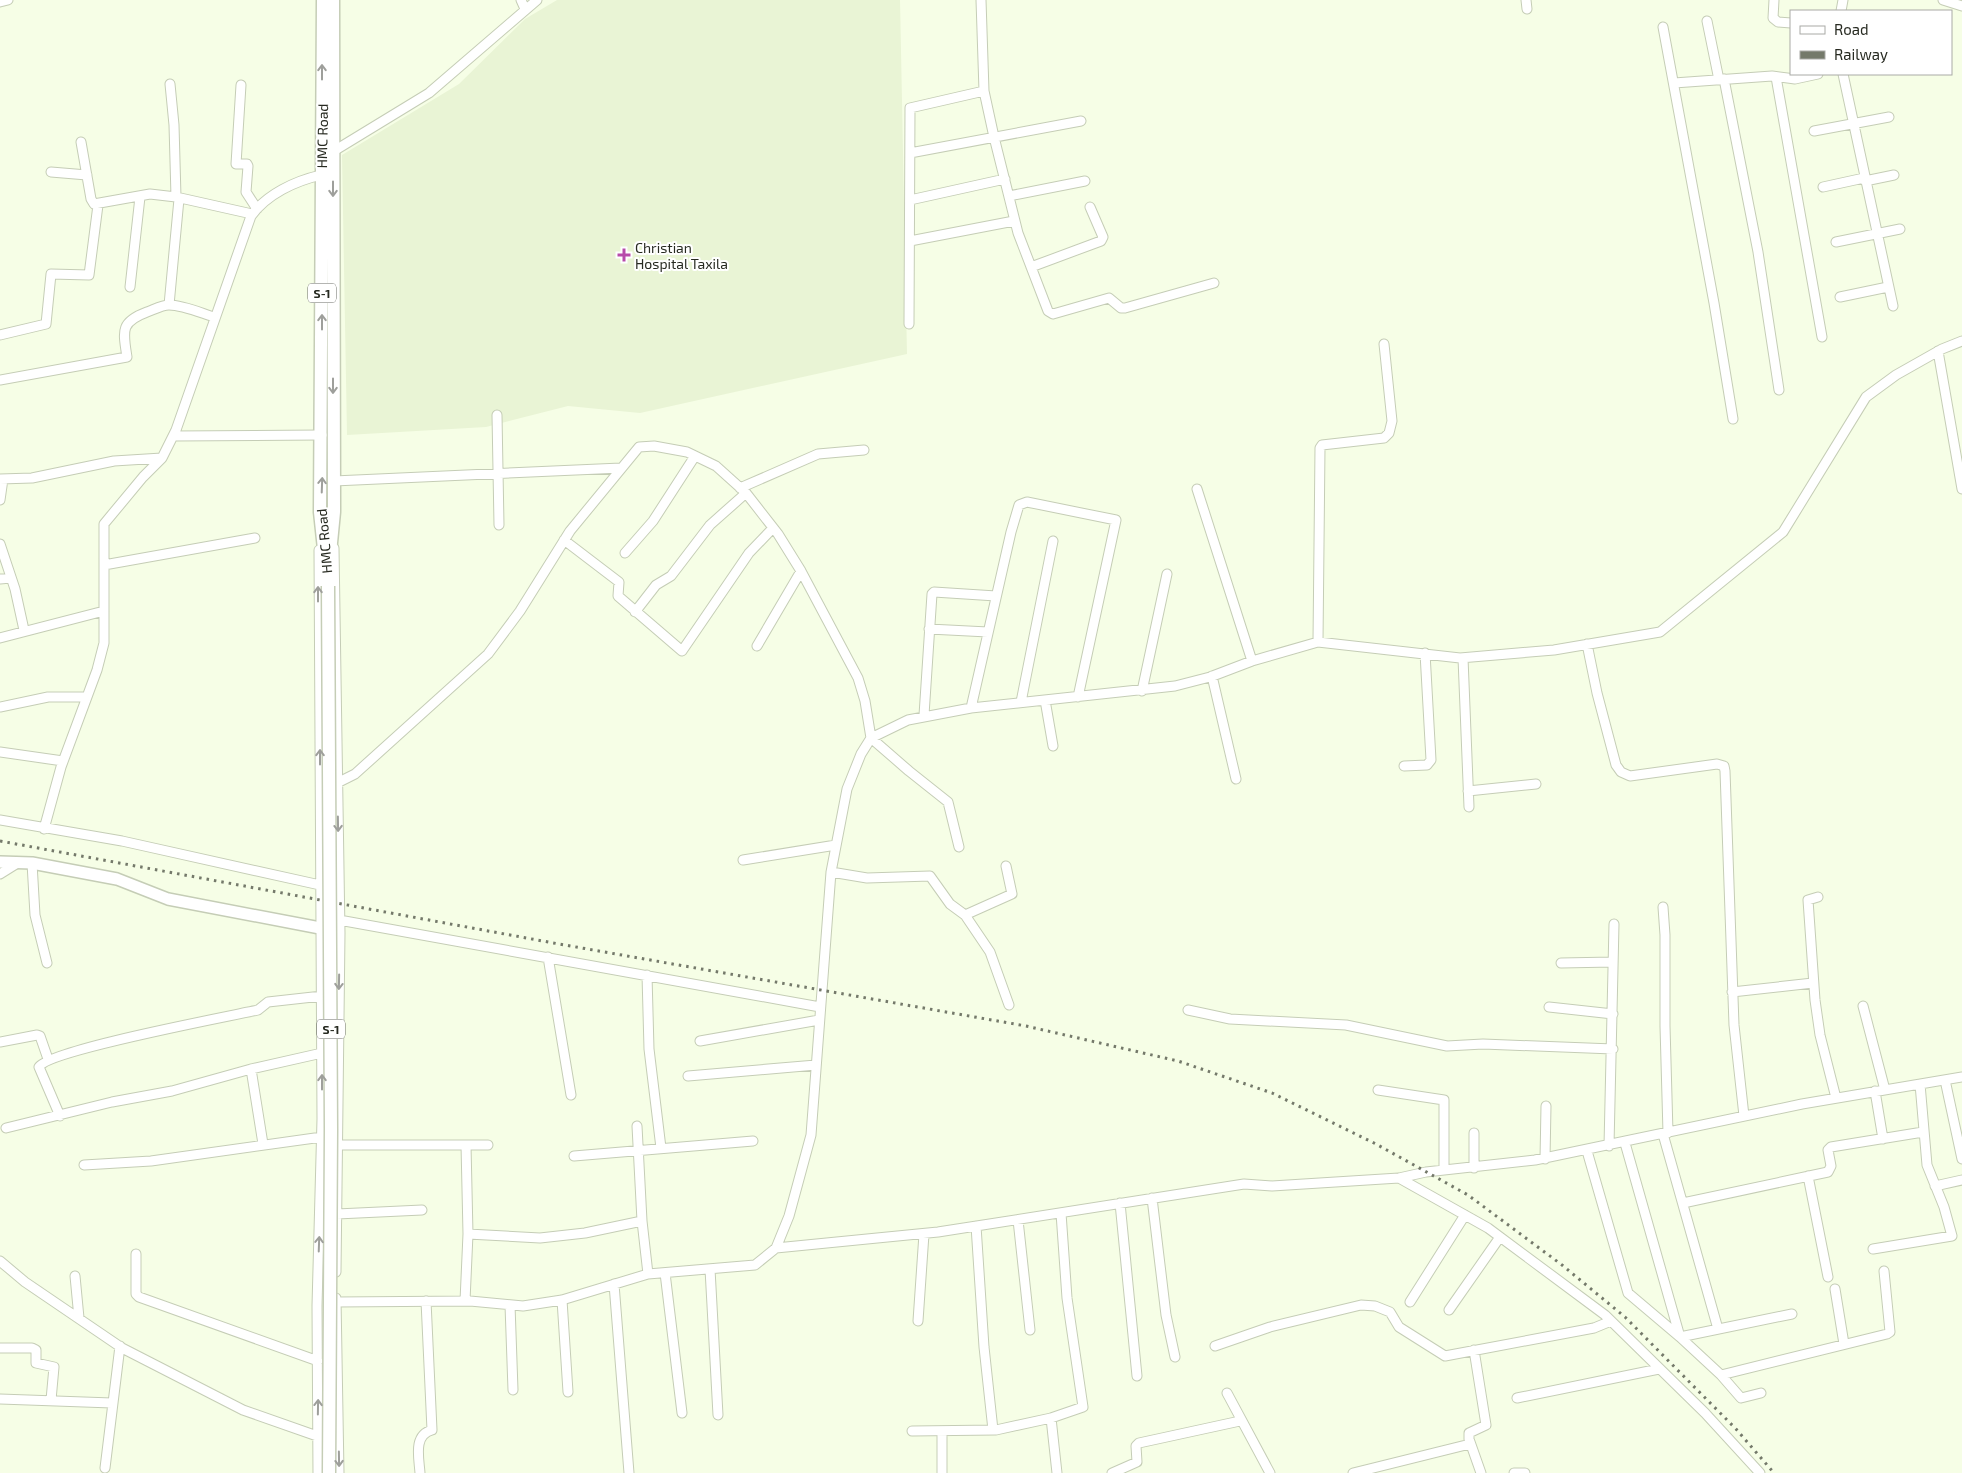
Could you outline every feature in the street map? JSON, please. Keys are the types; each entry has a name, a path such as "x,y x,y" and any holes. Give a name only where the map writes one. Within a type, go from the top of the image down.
{"main road":[{"name":"HMC Road","path":"323,0 321,175 322,435 320,512 328,586"},
{"name":"HMC Road","path":"328,586 334,512 333,0"},
{"name":"S-1","path":"328,586 331,1119 329,1473"}],"street":[{"path":"0,2 8,0"},
{"path":"521,0 525,9"},
{"path":"322,159 429,93 479,52 537,0"},
{"path":"981,0 984,91 1014,221 1048,311 1053,314 1109,298 1121,308 1125,308 1214,283"},
{"path":"1774,0 1773,18 1778,22 1790,23"},
{"path":"1943,0 1962,6"},
{"path":"1707,21 1722,80 1758,252 1779,390"},
{"path":"1663,27 1733,419"},
{"path":"1674,83 1776,77 1795,79 1813,75"},
{"path":"1843,75 1864,179 1893,306"},
{"path":"1776,77 1822,337"},
{"path":"169,305 177,198 170,84"},
{"path":"241,85 236,164 247,164 248,166 246,192 255,211"},
{"path":"909,324 910,108 984,91"},
{"path":"1814,131 1889,117"},
{"path":"910,153 1081,121"},
{"path":"81,142 91,199 98,205"},
{"path":"51,172 87,176"},
{"path":"44,829 63,761 87,697 104,643 104,524 143,477 162,458 173,436 214,317 255,211 282,190 306,178 321,175"},
{"path":"1823,187 1894,175"},
{"path":"910,200 1004,179"},
{"path":"1009,196 1085,181"},
{"path":"98,205 150,194 255,211"},
{"path":"130,287 140,197"},
{"path":"0,336 46,324 51,274 90,275 98,205"},
{"path":"1031,266 1100,241 1103,237 1090,207"},
{"path":"910,241 1014,221"},
{"path":"1836,242 1900,229"},
{"path":"1840,297 1888,287"},
{"path":"0,380 126,357 124,328 127,323 132,318 169,305 214,317"},
{"path":"871,738 908,720 924,715 1021,702 1142,691 1175,686 1318,642 1463,658 1587,644 1660,632 1783,532 1866,398 1896,375 1938,351 1962,342"},
{"path":"1318,642 1320,448 1322,444 1384,438 1389,433 1392,421 1384,344"},
{"path":"1938,351 1962,489"},
{"path":"497,415 499,524"},
{"path":"173,436 322,435"},
{"path":"336,1302 465,1301 523,1306 562,1300 648,1274 754,1265 776,1248 789,1216 810,1134 831,872 836,845 847,789 871,738 865,701 858,678 801,571 773,528 743,491 716,466 688,452 654,446 639,447 564,540 520,611 488,654 355,774 337,784"},
{"path":"635,612 656,585 671,576 710,525 743,491 772,472 818,454 864,450"},
{"path":"626,554 653,521 695,456"},
{"path":"0,500 2,479 32,478 114,461 162,458"},
{"path":"334,481 621,468"},
{"path":"1197,489 1252,661"},
{"path":"971,708 1019,505 1027,502 1116,520 1078,697"},
{"path":"318,1473 317,1306 322,1137 318,598 320,512"},
{"path":"334,512 340,920 336,1302 339,1473"},
{"path":"564,540 619,582 618,596 682,651 749,553 773,528"},
{"path":"104,565 255,538"},
{"path":"1021,702 1053,541"},
{"path":"0,544 24,630"},
{"path":"757,646 801,571"},
{"path":"1142,691 1167,574"},
{"path":"0,579 11,578"},
{"path":"924,715 932,594 934,592 996,596"},
{"path":"0,638 24,630 104,611"},
{"path":"930,629 988,632"},
{"path":"1587,644 1597,694 1616,765 1621,772 1630,776 1717,764 1724,766 1732,992 1744,1116"},
{"path":"1404,766 1427,765 1430,760 1424,654"},
{"path":"1463,658 1469,807"},
{"path":"1212,676 1236,779"},
{"path":"0,707 48,697 87,697"},
{"path":"1044,700 1053,746"},
{"path":"871,738 909,772 948,802 959,847"},
{"path":"0,752 63,761"},
{"path":"1468,791 1536,784"},
{"path":"0,820 122,841 320,884"},
{"path":"743,860 836,845"},
{"path":"0,862 32,863 117,879 168,899 340,933"},
{"path":"32,863 35,915 47,963"},
{"path":"0,874 16,864"},
{"path":"965,915 1012,894 1006,866"},
{"path":"831,872 882,879 930,876 950,904 965,915 990,952 1010,1005"},
{"path":"1818,898 1808,900 1813,983 1820,1035 1836,1098"},
{"path":"1663,908 1666,935 1665,1134 1718,1329"},
{"path":"340,920 820,1007"},
{"path":"1609,1146 1614,924"},
{"path":"548,957 571,1095"},
{"path":"1561,963 1614,962"},
{"path":"647,975 649,1049 661,1148"},
{"path":"1732,992 1813,983"},
{"path":"60,1116 39,1067 41,1063 113,1041 258,1010 268,1002 322,996"},
{"path":"1863,1006 1885,1090"},
{"path":"1549,1007 1613,1014"},
{"path":"1188,1010 1230,1020 1346,1025 1447,1046 1483,1044 1612,1049"},
{"path":"700,1041 819,1020"},
{"path":"0,1042 40,1036 48,1060"},
{"path":"6,1128 112,1102 172,1091 251,1069 322,1053"},
{"path":"688,1076 816,1065"},
{"path":"251,1069 262,1144"},
{"path":"776,1248 924,1234 1244,1184 1272,1186 1399,1178 1444,1170 1545,1159 1744,1116 1875,1091 1962,1077"},
{"path":"1945,1080 1962,1158"},
{"path":"1873,1249 1952,1236 1944,1207 1927,1165 1920,1084"},
{"path":"1378,1090 1444,1100 1444,1170"},
{"path":"1875,1091 1883,1139"},
{"path":"1545,1159 1546,1106"},
{"path":"637,1126 640,1152 642,1221 648,1274"},
{"path":"1683,1203 1830,1170 1828,1150 1831,1147 1923,1132"},
{"path":"1474,1134 1474,1168"},
{"path":"84,1165 152,1161 322,1137"},
{"path":"574,1156 640,1152 661,1148 753,1141"},
{"path":"1625,1143 1680,1337"},
{"path":"338,1145 488,1145"},
{"path":"465,1301 468,1234 466,1145"},
{"path":"1587,1151 1619,1268 1628,1293 1721,1375 1741,1398 1761,1393"},
{"path":"1808,1176 1828,1277"},
{"path":"1399,1178 1500,1237 1561,1281 1611,1321 1705,1413 1760,1473"},
{"path":"1935,1186 1962,1180"},
{"path":"1152,1198 1166,1315 1175,1357"},
{"path":"1120,1204 1137,1376"},
{"path":"337,1214 422,1210"},
{"path":"912,1431 993,1430 1051,1418 1083,1407 1067,1298 1061,1213"},
{"path":"1410,1302 1465,1215"},
{"path":"1018,1220 1030,1330"},
{"path":"468,1234 540,1238 585,1233 642,1221"},
{"path":"976,1226 984,1347 993,1430"},
{"path":"918,1320 924,1234"},
{"path":"1449,1310 1500,1237"},
{"path":"136,1254 136,1294 139,1298 318,1361"},
{"path":"0,1262 24,1282 120,1346 243,1410 318,1436"},
{"path":"710,1269 718,1415"},
{"path":"1721,1375 1890,1332 1884,1271"},
{"path":"665,1272 682,1413"},
{"path":"75,1276 79,1318"},
{"path":"614,1284 629,1473"},
{"path":"1835,1289 1844,1344"},
{"path":"562,1300 568,1392"},
{"path":"420,1473 419,1439 423,1434 432,1430 426,1301"},
{"path":"510,1305 514,1390"},
{"path":"1215,1346 1270,1327 1361,1305 1375,1306 1390,1312 1399,1327 1445,1356 1594,1328 1611,1321"},
{"path":"1680,1337 1792,1314"},
{"path":"105,1468 120,1346"},
{"path":"0,1348 32,1348 36,1350 36,1363 54,1367 51,1400"},
{"path":"1474,1350 1486,1425 1469,1433 1470,1444 1481,1473"},
{"path":"1517,1398 1659,1369"},
{"path":"1227,1393 1270,1473"},
{"path":"0,1399 112,1403"},
{"path":"1051,1418 1057,1473"},
{"path":"1112,1473 1137,1462 1136,1446 1139,1443 1240,1420"},
{"path":"942,1432 942,1473"},
{"path":"1353,1473 1470,1444"},
{"path":"1514,1473 1525,1473"}],"shaded area":[{"name":"Christian Hospital Taxila","path":"557,0 900,0 907,354 640,413 568,406 486,427 347,435 342,155 459,84 525,19"}],"railway":[{"path":"0,841 559,944 1026,1026 1178,1061 1272,1093 1376,1144 1468,1195 1562,1265 1625,1317 1736,1429 1774,1473"}],"place":[{"name":"Christian Hospital Taxila","path":"624,255"}]}
